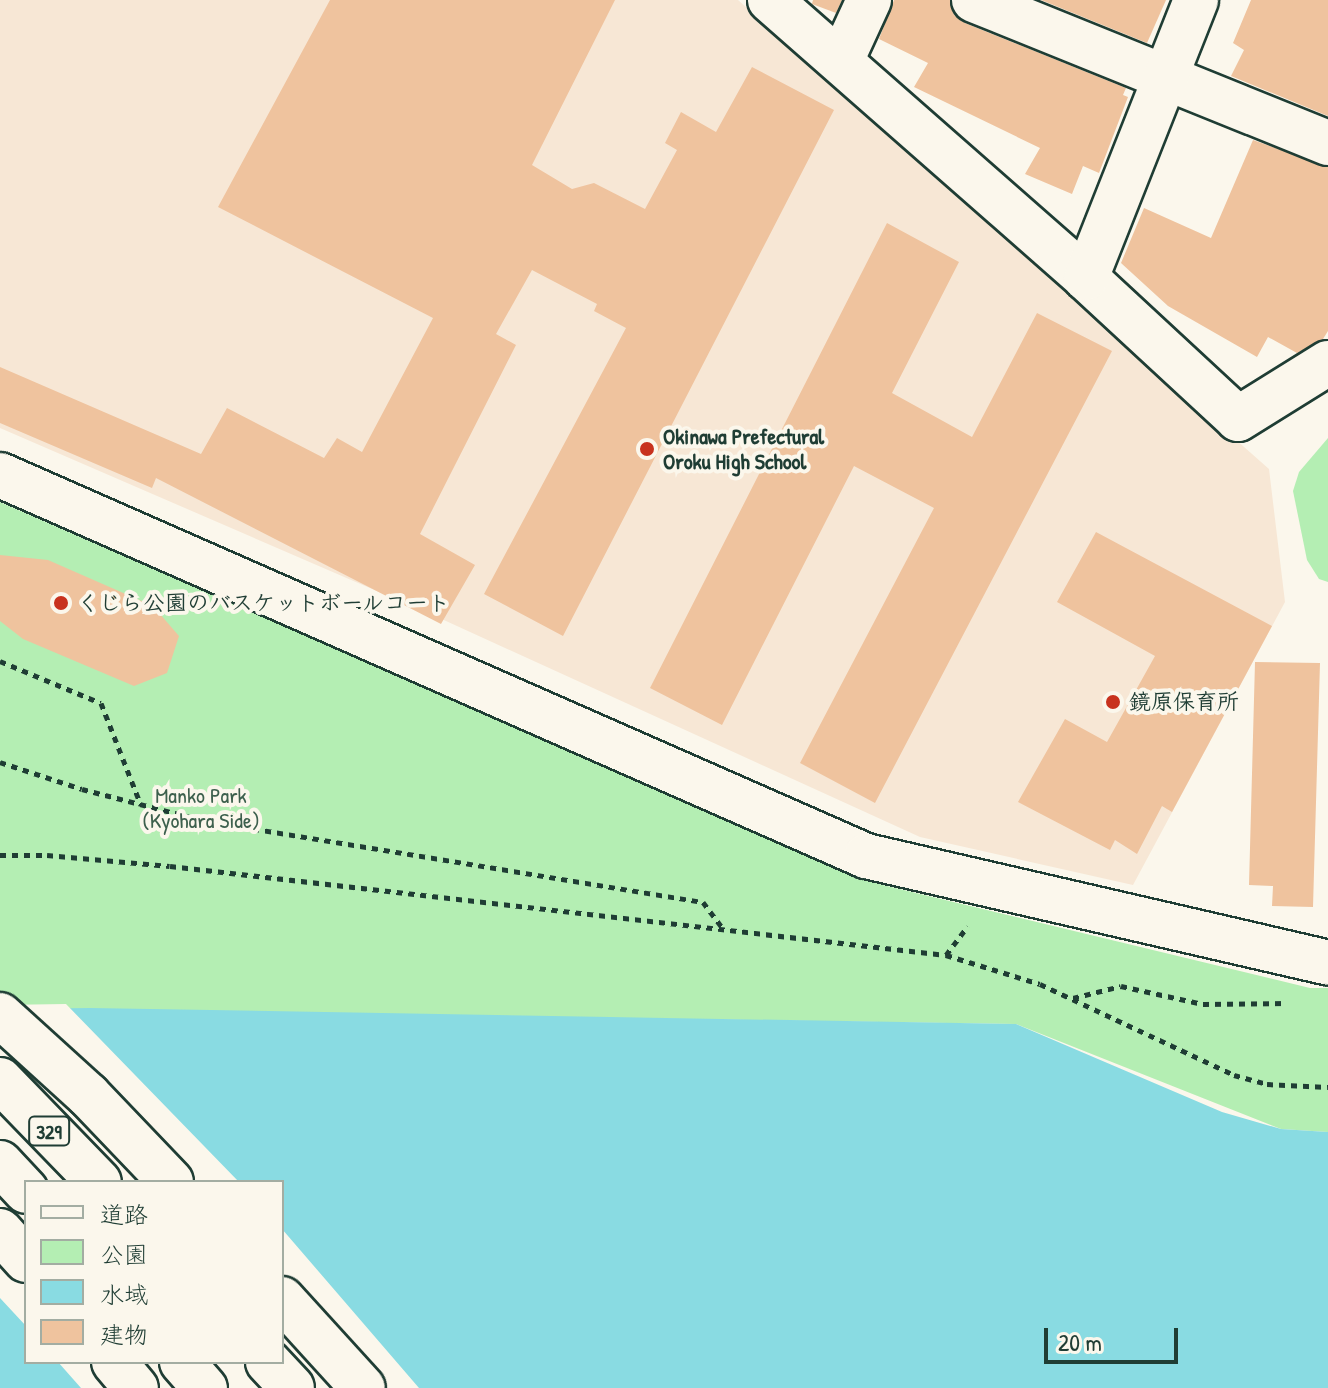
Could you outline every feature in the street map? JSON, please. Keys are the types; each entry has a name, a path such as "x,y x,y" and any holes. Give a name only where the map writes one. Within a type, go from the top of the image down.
{"main road":[{"path":"770,0 1086,278 1238,419 1328,363"},
{"path":"841,61 869,0"},
{"path":"974,0 1328,143"},
{"path":"1086,278 1196,0"},
{"path":"0,475 866,856 1328,963"},
{"path":"0,1015 88,1095 169,1180"},
{"name":"329","path":"0,1080 97,1180"},
{"name":"329","path":"0,1163 24,1189"},
{"path":"0,1231 24,1258"},
{"path":"284,1301 363,1388"},
{"path":"116,1364 136,1388"},
{"path":"184,1364 205,1388"},
{"path":"270,1364 292,1388"}],"path":[{"path":"0,661 101,703 142,806"},
{"path":"0,762 142,806 206,821 703,902 724,930"},
{"path":"0,855 47,855 170,866 946,955 1008,972 1072,998 1205,1065 1267,1084 1328,1087"},
{"path":"946,955 970,923"},
{"path":"1072,998 1121,986 1203,1004 1295,1002"}],"shaded area":[{"name":"Okinawa Prefectural Oroku High School","path":"0,0 738,0 1269,469 1285,602 1133,885 920,837 446,621 0,428"}],"green space":[{"path":"1328,438 1328,582 1319,579 1307,560 1293,491 1299,472"},
{"name":"Manko Park (Kyohara Side)","path":"0,502 853,875 883,885 1310,988 1328,988 1328,1132 1281,1129 1016,1024 0,1009"}],"water":[{"path":"0,1009 1016,1024 1222,1112 1281,1129 1328,1132 1328,1388 0,1388"}],"pier":[{"path":"66,1004 237,1180 24,1180 24,1324 0,1298 0,1005"},
{"path":"284,1231 419,1388 81,1388 60,1364 284,1364"}],"building":[{"path":"330,0 615,0 532,165 572,189 594,183 645,209 677,150 665,143 681,112 716,132 752,67 834,110 563,636 484,594 626,328 594,311 597,304 532,270 496,334 516,345 420,534 475,565 441,624 156,478 152,488 0,423 0,367 201,454 227,408 324,458 337,438 362,452 433,318 218,207"},
{"path":"813,0 842,0 836,13 812,4"},
{"path":"894,0 950,0 954,15 965,23 1126,88 1123,95 1128,97 1099,173 1083,166 1072,194 1025,174 1040,148 914,87 928,63 879,39"},
{"path":"1041,0 1166,0 1147,43"},
{"path":"1251,0 1328,0 1328,116 1231,76 1244,50 1233,43"},
{"path":"1253,140 1328,167 1328,331 1323,339 1297,353 1268,337 1257,357 1168,306 1121,263 1144,208 1211,238"},
{"path":"887,223 959,262 892,393 972,437 1037,313 1112,351 875,803 800,763 934,508 854,466 722,725 650,688"},
{"name":"鏡原保育所","path":"1096,532 1272,626 1172,812 1162,806 1137,854 1115,840 1110,850 1018,802 1065,719 1107,742 1155,656 1057,602"},
{"path":"0,555 48,560 153,606 179,636 167,673 134,686 23,639 0,621"},
{"path":"1255,662 1320,663 1313,907 1272,906 1273,886 1249,885"}],"place":[{"name":"Okinawa Prefectural Oroku High School","path":"647,449"},
{"name":"くじら公園のバスケットボールコート","path":"61,603"},
{"name":"鏡原保育所","path":"1113,702"}]}
